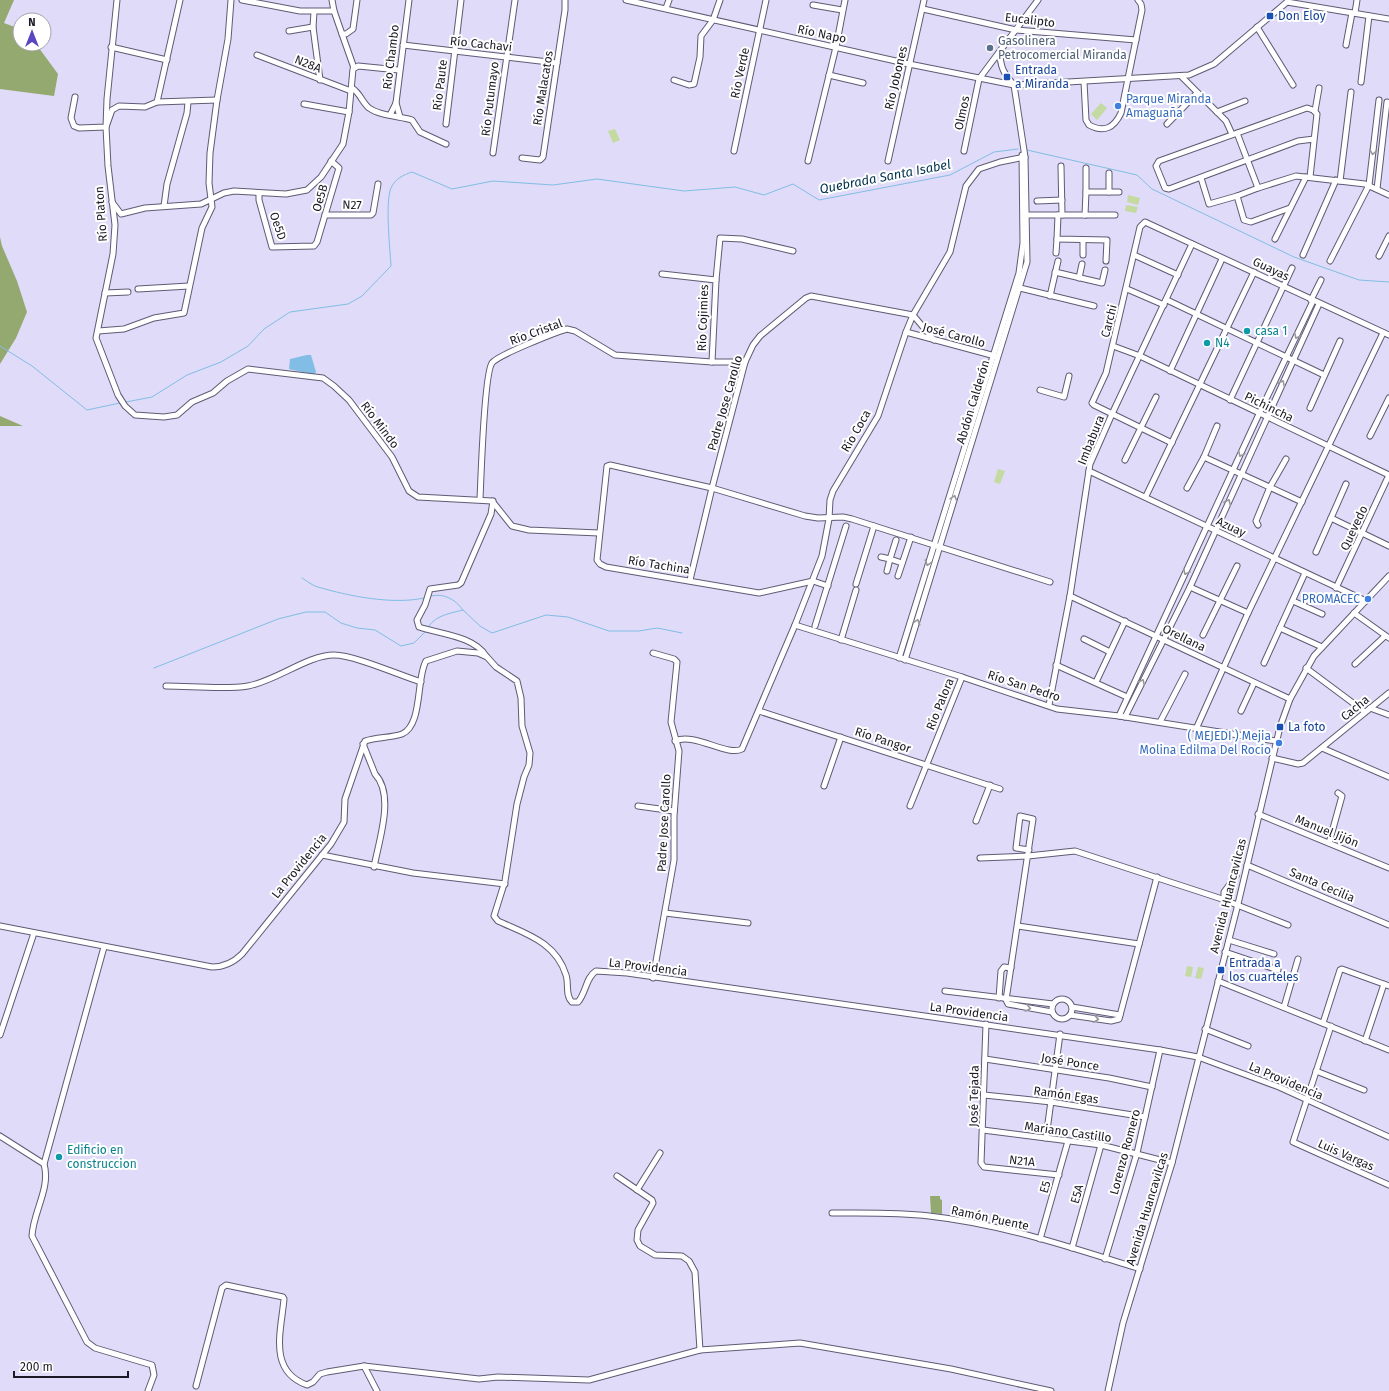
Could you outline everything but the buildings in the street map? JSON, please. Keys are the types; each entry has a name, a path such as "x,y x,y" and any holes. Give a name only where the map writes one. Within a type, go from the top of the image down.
{"street":[{"name":"Río Platon","path":"117,0 111,47 106,127 111,201 115,225 113,254 96,338 118,395 125,406 135,415"},
{"path":"157,102 180,0"},
{"path":"98,331 124,329 154,318 184,313 202,228 212,207 208,183 216,100 228,39 231,0"},
{"path":"242,0 287,9 314,12 334,11"},
{"path":"115,225 121,214 144,208 192,205 210,200 224,193 234,191 286,194 307,190 321,177 343,144 352,90 352,71 354,68 334,11 332,0"},
{"path":"342,34 349,34 353,29 357,0"},
{"name":"Río Chambo","path":"390,115 396,103 409,0"},
{"name":"Río Paute","path":"446,124 461,0"},
{"name":"Río Putumayo","path":"493,153 505,56 515,0"},
{"name":"Río Malacatos","path":"522,158 542,159 565,0"},
{"name":"Río Napo","path":"626,0 909,64 1014,85 1128,80 1181,76 1199,72 1214,64 1287,1"},
{"path":"666,8 669,0"},
{"path":"674,80 689,85 694,84 700,57 701,36 713,20 720,0"},
{"name":"Río Verde","path":"734,151 766,0"},
{"path":"808,161 836,47 844,0"},
{"name":"Río Jobones","path":"888,161 924,0"},
{"path":"980,79 1038,0"},
{"path":"1084,82 1086,120 1089,125 1102,129 1110,127 1117,122 1121,113 1142,10 1141,4 1138,0"},
{"path":"1346,45 1357,0"},
{"path":"1287,1 1389,19"},
{"path":"813,5 842,10"},
{"name":"Eucalipto","path":"923,9 1016,30 1136,40"},
{"path":"314,12 313,27 320,80"},
{"path":"1361,82 1369,16"},
{"path":"289,31 313,27"},
{"path":"1257,27 1293,85"},
{"name":"Río Cachavi","path":"403,44 557,63"},
{"path":"111,47 167,60"},
{"path":"1000,52 1000,63 1003,73 1014,85"},
{"name":"N28A","path":"257,55 320,80 352,90"},
{"path":"354,68 358,66 399,70"},
{"path":"829,75 863,82"},
{"path":"1181,76 1226,121 1235,133 1258,188"},
{"name":"Olmos","path":"964,150 980,79"},
{"name":"Abdón Calderón","path":"995,356 1020,288 1027,262 1024,157 1014,85"},
{"path":"1275,239 1290,208 1308,177 1314,139 1319,88"},
{"path":"352,90 357,91 368,107 390,115 412,120 422,134 446,144"},
{"path":"1303,255 1338,181 1351,92"},
{"path":"1167,124 1198,93"},
{"path":"75,97 71,118 74,126 79,128 106,127 112,110 115,107 145,107 157,102 216,100"},
{"path":"1330,261 1369,185 1378,100"},
{"path":"1217,112 1245,101"},
{"path":"164,206 167,184 187,113 188,102"},
{"path":"1377,189 1387,121 1387,102"},
{"path":"396,103 400,117"},
{"path":"304,104 349,112"},
{"path":"1314,139 1298,141 1201,178 1166,189 1156,166 1159,161 1304,109 1310,108 1316,111"},
{"path":"1377,119 1387,121"},
{"name":"Río Coca","path":"675,741 686,738 730,750 740,750 759,711 822,556 829,518 830,500 833,491 878,416 913,315 950,252 966,186 979,169 1000,162 1024,157"},
{"name":"Oe5B","path":"316,244 338,168 331,161"},
{"path":"1056,253 1062,200 1061,166"},
{"path":"1085,215 1086,168"},
{"path":"1109,173 1109,192"},
{"path":"1201,178 1209,204 1237,196 1291,176 1369,185 1389,195"},
{"name":"N27","path":"325,215 370,215 372,213 378,184"},
{"path":"1086,192 1119,192"},
{"name":"Oe5D","path":"259,193 259,200 272,247 314,246 316,244"},
{"path":"1237,196 1243,218 1247,222 1290,208"},
{"path":"1037,201 1062,200"},
{"path":"111,201 121,214"},
{"path":"1025,215 1115,215"},
{"name":"Abdón Calderón","path":"899,658 936,546 1019,273 1025,215"},
{"name":"Guayas","path":"1145,222 1222,259 1254,272 1314,302 1389,335"},
{"name":"Carchi","path":"1112,414 1092,403 1106,373 1127,289 1140,227 1145,222"},
{"path":"1379,256 1389,236"},
{"path":"716,280 720,238 742,239 793,251"},
{"path":"1057,239 1107,240 1106,260"},
{"path":"1083,240 1083,255"},
{"name":"Imbabura","path":"1049,705 1070,596 1089,471 1093,456 1192,244"},
{"path":"1134,255 1178,275"},
{"path":"1170,371 1222,259"},
{"path":"1050,296 1058,261"},
{"path":"1079,278 1082,264"},
{"path":"1230,400 1292,268"},
{"path":"1055,272 1102,283 1105,270"},
{"path":"1146,496 1198,385 1228,330 1254,272"},
{"name":"Río Cojimies","path":"662,274 716,280 712,362"},
{"path":"1125,717 1190,587 1214,531 1293,360 1321,280"},
{"path":"138,289 189,286"},
{"path":"1020,288 1094,306"},
{"path":"1127,289 1187,310 1324,376"},
{"path":"105,293 128,292"},
{"name":"Padre Jose Carollo","path":"690,580 745,362 753,345 760,336 808,297 876,307 913,315"},
{"path":"1119,716 1234,471 1259,414 1314,302"},
{"path":"913,315 934,340"},
{"name":"Río Cristal","path":"480,500 485,412 490,365 500,356 567,329 575,330 615,355 712,362 745,362"},
{"name":"José Carollo","path":"906,332 995,356"},
{"path":"1196,729 1248,613 1383,333"},
{"path":"1310,408 1340,341"},
{"name":"Pichincha","path":"1112,346 1140,356 1389,475"},
{"name":"Río Mindo","path":"135,415 164,417 177,415 192,402 213,394 227,381 248,369 319,377 334,386 349,400 392,457 404,483 413,495 418,497 493,501"},
{"path":"1040,390 1064,398 1069,376"},
{"path":"1125,460 1156,397"},
{"path":"1370,436 1388,404 1389,398"},
{"path":"1112,414 1172,443"},
{"path":"1187,488 1204,457 1217,426"},
{"path":"1204,457 1302,502"},
{"path":"1258,525 1256,521 1270,487 1286,459"},
{"name":"Río Tachina","path":"712,488 610,465 607,466 597,560 600,564 606,567 690,580 759,593 813,581"},
{"name":"Azuay","path":"1089,471 1146,496 1214,531 1366,601"},
{"name":"Quevedo","path":"1336,588 1389,475"},
{"path":"1316,552 1346,484"},
{"path":"712,488 805,516 829,518 843,517 911,537 1050,582"},
{"path":"493,501 509,525 512,526 530,530 599,532"},
{"path":"487,657 480,648 448,633 419,627 417,620 426,605 428,590 461,583 491,514 493,501"},
{"path":"1331,518 1389,546"},
{"path":"815,626 846,526"},
{"path":"841,640 874,526"},
{"path":"898,576 911,537"},
{"path":"886,571 896,540"},
{"name":"Abdón Calderón","path":"906,660 936,546"},
{"path":"881,557 902,563"},
{"path":"1203,635 1237,566"},
{"path":"1264,663 1305,573"},
{"name":"Avenida Huancavilcas","path":"1108,1391 1119,1338 1172,1163 1238,904 1276,741 1290,699 1306,668 1322,647 1389,576"},
{"path":"813,581 828,586"},
{"path":"1190,587 1248,613"},
{"name":"Orellana","path":"1070,596 1163,639 1223,669 1290,699"},
{"path":"1293,601 1322,614"},
{"path":"1354,613 1387,637 1355,664"},
{"path":"1096,682 1125,621"},
{"name":"Río San Pedro","path":"795,625 962,677 1049,705 1057,709 1119,716 1276,741"},
{"path":"1280,628 1322,647"},
{"path":"1084,639 1110,652"},
{"name":"La Providencia","path":"0,926 212,967 228,964 242,954 331,844 344,822 345,799 363,744 367,740 402,733 409,728 415,716 424,663 428,659 457,651 478,653 487,657 496,667 518,681 521,698 522,726 530,753 529,765 524,777 517,804 505,884 494,913 495,919 548,945 557,954 567,977 569,996 572,1002 578,1002 584,995 590,977 596,971 1060,1034 1160,1050 1198,1057 1279,1087 1389,1137"},
{"name":"Padre Jose Carollo","path":"653,653 674,659 677,662 671,722 679,751 674,811 673,865 653,978"},
{"path":"166,686 248,686 279,676 292,668 333,655 347,657 421,682"},
{"path":"1056,665 1127,697"},
{"path":"1306,668 1365,712"},
{"path":"1160,722 1185,674"},
{"name":"Río Palora","path":"910,806 962,677"},
{"path":"1241,711 1254,683"},
{"name":"Cacha","path":"1272,758 1298,764 1303,763 1389,694"},
{"path":"1370,708 1389,715"},
{"name":"Río Pangor","path":"759,711 1000,789"},
{"path":"824,786 841,737"},
{"path":"363,744 375,774 378,777 386,800 374,867"},
{"path":"1322,748 1389,777"},
{"path":"976,821 990,785"},
{"path":"1329,843 1342,796 1338,793"},
{"path":"638,806 674,811"},
{"name":"Manuel Jijón","path":"1258,814 1389,868"},
{"path":"1029,850 1016,848 1020,816 1033,818 1029,850 1018,926 1006,1000 1008,1004 1052,1012 1060,1019 1070,1015 1111,1021 1118,1019 1157,877"},
{"path":"331,844 332,857"},
{"path":"980,858 1028,856 1075,851 1238,904 1288,925"},
{"path":"322,855 374,867 505,884"},
{"name":"Santa Cecilia","path":"1247,865 1389,924"},
{"path":"1224,900 1224,892 1236,876"},
{"path":"665,913 748,923"},
{"path":"1018,926 1139,944"},
{"path":"0,1035 34,933"},
{"path":"1229,940 1274,954"},
{"path":"104,947 44,1164 46,1178 32,1231 33,1240 87,1342 95,1348 152,1365 154,1375 148,1391"},
{"path":"1226,952 1278,970"},
{"path":"1284,1007 1298,959"},
{"path":"999,998 1001,970 1004,967 1011,968"},
{"path":"1323,1023 1340,970 1342,969 1386,985 1365,1041"},
{"path":"1218,981 1389,1050"},
{"path":"945,991 1006,1000 1010,998 1053,1004 1056,1001 1063,999 1067,1000 1072,1007 1120,1015"},
{"path":"1052,1012 1053,1004"},
{"path":"1070,1015 1072,1007"},
{"name":"José Tejada","path":"984,1167 981,1164 986,1024"},
{"path":"1308,1100 1331,1026"},
{"path":"1205,1029 1248,1046"},
{"path":"1046,1138 1060,1034"},
{"name":"Lorenzo Romero","path":"1105,1259 1137,1153 1160,1050"},
{"name":"José Ponce","path":"985,1059 1152,1087"},
{"path":"1316,1071 1364,1090"},
{"name":"Ramón Egas","path":"984,1095 1051,1102 1145,1116"},
{"name":"Luis Vargas","path":"1308,1100 1294,1135 1294,1143 1389,1185"},
{"name":"Mariano Castillo","path":"983,1130 1101,1145 1172,1163"},
{"path":"0,1136 44,1164"},
{"name":"E5","path":"1040,1239 1068,1141"},
{"name":"E5A","path":"1072,1248 1101,1145"},
{"path":"637,1190 660,1153"},
{"name":"N21A","path":"984,1167 1058,1175"},
{"path":"617,1176 652,1200 653,1203 638,1230 637,1240 640,1246 655,1255 682,1256 689,1261 695,1272 700,1350"},
{"name":"Ramón Puente","path":"832,1213 896,1213 963,1220 1040,1239 1140,1269"},
{"path":"196,1386 224,1285 283,1296 284,1299 279,1355 284,1370 297,1381 310,1384 320,1374 364,1366 479,1379 498,1377 589,1380 700,1350 800,1343 951,1369 1051,1391"},
{"path":"364,1366 377,1391"}],"green space":[{"path":"0,0 14,0 4,23 12,26 12,52 42,52 58,74 54,96 0,89"},
{"path":"1101,103 1107,108 1097,120 1091,114"},
{"path":"615,129 620,140 613,143 608,131"},
{"path":"1128,195 1140,198 1138,205 1127,202"},
{"path":"1126,205 1138,207 1136,213 1125,211"},
{"path":"0,237 27,312 16,338 0,364"},
{"path":"0,416 23,426 0,426"},
{"path":"998,469 1005,471 1000,484 994,482"},
{"path":"1187,966 1193,967 1191,977 1185,976"},
{"path":"1198,967 1204,968 1201,979 1195,978"},
{"path":"930,1196 940,1196 940,1199 942,1200 942,1214 931,1213"}],"water":[{"path":"311,355 316,372 314,375 289,369 290,359"}],"waterway":[{"name":"Quebrada Santa Isabel","path":"126,402 152,397 187,375 221,362 248,346 264,329 290,312 348,304 362,296 391,266 388,226 389,194 391,188 397,180 412,172 452,189 493,181 553,185 597,179 684,191 735,187 764,195 793,184 819,200 950,175 994,152 1018,149"},
{"path":"1027,150 1137,175 1152,189 1294,257 1359,280 1389,282"},
{"path":"0,346 32,366 87,410 120,403"},
{"path":"302,578 312,585 343,594 385,600 412,600 424,598"},
{"path":"431,596 445,596 453,600 463,610"},
{"path":"429,626 440,617 449,613 463,610 480,626 492,633 546,615 568,617 609,631 639,631 657,628 682,633"},
{"path":"154,668 278,619 306,612 325,612 341,623 357,628 375,630 401,646 414,643 425,632"}],"place":[{"name":"Don Eloy","path":"1270,16"},
{"name":"Gasolinera Petrocomercial Miranda","path":"990,48"},
{"name":"Entrada a Miranda","path":"1007,77"},
{"name":"Parque Miranda Amaguaña","path":"1118,106"},
{"name":"casa 1","path":"1247,331"},
{"name":"N4","path":"1207,343"},
{"name":"PROMACEC","path":"1368,599"},
{"name":"La foto","path":"1280,727"},
{"name":"( MEJEDI ) Mejia Molina Edilma Del Rocío","path":"1279,743"},
{"name":"Entrada a los cuarteles","path":"1221,970"},
{"name":"Edificio en construccion","path":"59,1157"}]}
